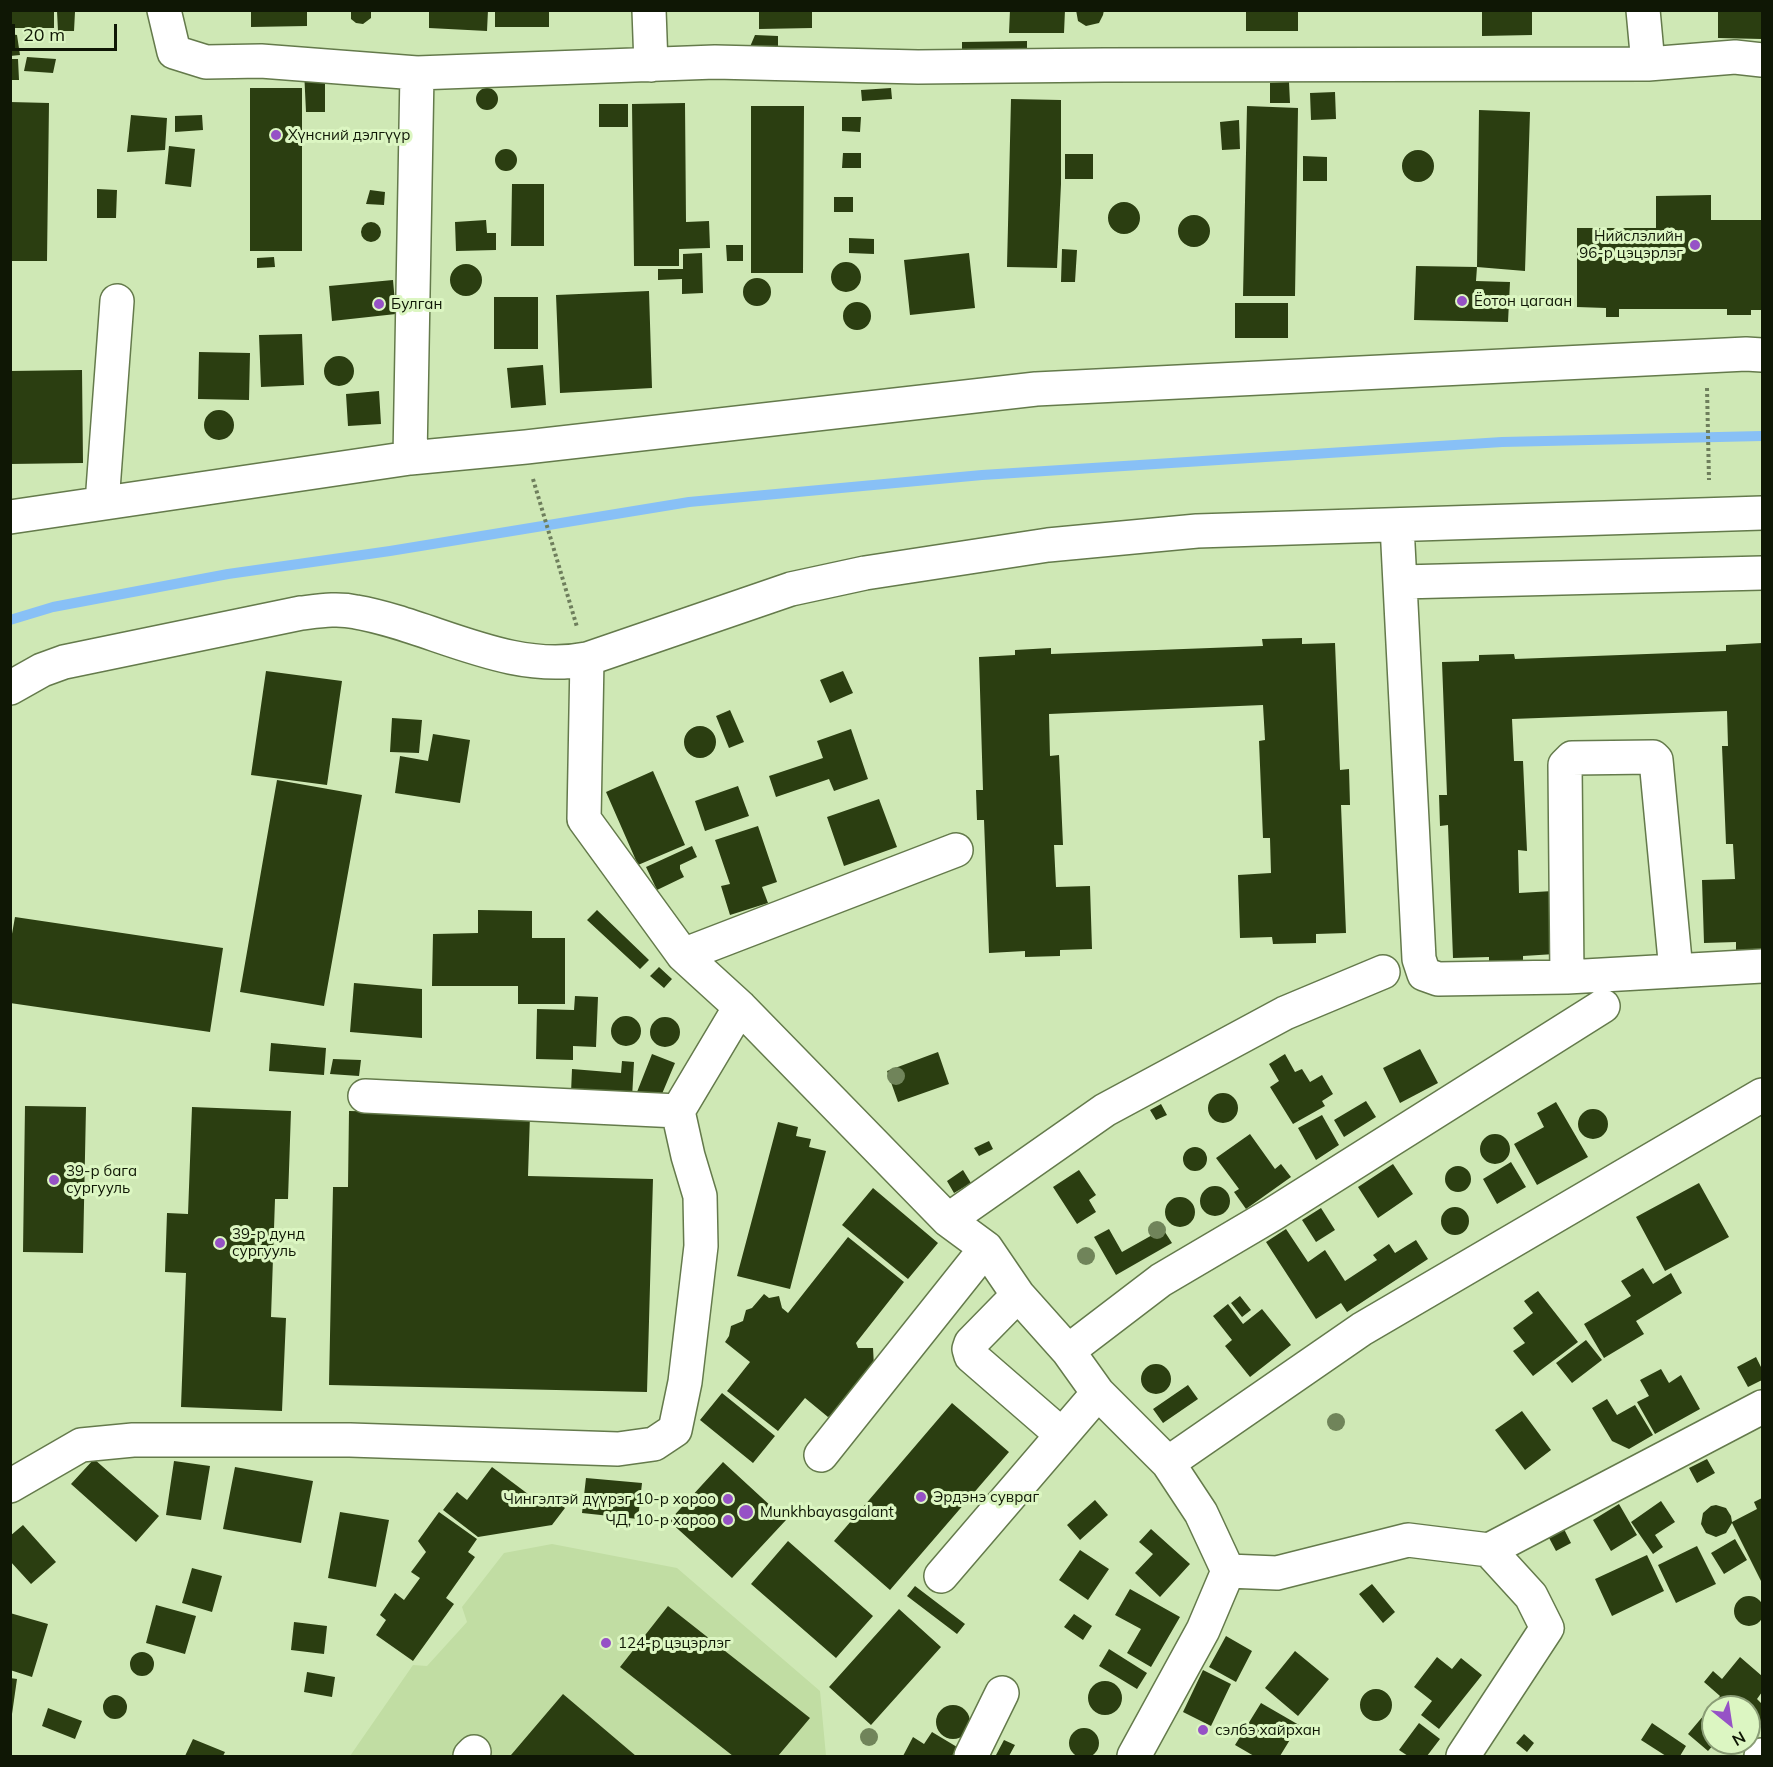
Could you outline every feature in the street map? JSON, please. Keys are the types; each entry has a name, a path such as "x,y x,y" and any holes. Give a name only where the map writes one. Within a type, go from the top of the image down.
{"street":[{"path":"164,10 174,52 206,62 261,62 417,73 715,62 918,67 1104,64 1648,64 1735,57 1762,60"},
{"path":"650,10 651,65"},
{"path":"1642,10 1648,64"},
{"path":"410,458 417,73"},
{"path":"102,503 117,301"},
{"path":"10,517 410,458 526,447 1036,388 1736,354 1762,355"},
{"path":"10,688 42,670 64,662 301,613 326,610 356,612 495,653 557,663 587,659 791,589 866,573 1048,545 1197,531 1762,513"},
{"path":"1397,525 1419,959 1424,974 1438,979 1567,977 1762,966"},
{"path":"1401,582 1762,573"},
{"path":"587,659 584,819 683,956 740,1007 948,1220 986,1248 1018,1295 1068,1351 1098,1393 1168,1463 1201,1513 1228,1571 1203,1630 1134,1756"},
{"path":"1567,977 1566,765 1572,758 1653,757 1656,760 1676,971"},
{"path":"683,956 956,850"},
{"path":"948,1220 1105,1110 1285,1013 1383,972"},
{"path":"1068,1351 1161,1280 1273,1214 1604,1006"},
{"path":"10,1486 81,1445 133,1440 350,1440 618,1449 654,1444 675,1430 685,1382 701,1246 700,1196 678,1111 740,1007"},
{"path":"1168,1463 1362,1329 1762,1095"},
{"path":"365,1096 678,1111"},
{"path":"821,1455 986,1248"},
{"path":"1018,1295 971,1342 969,1349 971,1356 1062,1435"},
{"path":"941,1575 1098,1393"},
{"path":"1228,1571 1277,1573 1408,1540 1489,1550 1762,1407"},
{"path":"1463,1756 1547,1628 1531,1596 1489,1550"},
{"path":"971,1756 1002,1693"}],"path":[{"path":"1707,393 1710,514"},
{"path":"537,495 587,659"}],"shaded area":[{"name":"124-р цэцэрлэг","path":"552,1544 677,1568 820,1691 826,1756 350,1756 413,1665 427,1666 467,1622 462,1607 504,1553"}],"building":[{"path":"10,10 54,10 54,28 10,28"},
{"path":"251,10 307,10 307,26 251,27"},
{"path":"351,10 371,10 371,18 363,24 356,23 351,19"},
{"path":"429,10 488,10 487,31 429,28"},
{"path":"495,10 549,10 549,27 495,27"},
{"path":"759,10 812,10 812,28 759,29"},
{"path":"1010,10 1065,10 1064,33 1009,33"},
{"path":"1076,10 1104,10 1099,23 1086,26 1078,21"},
{"path":"1246,10 1298,10 1298,31 1246,31"},
{"path":"1482,10 1532,10 1532,35 1482,36"},
{"path":"1718,10 1762,10 1762,39 1718,38"},
{"path":"57,11 75,12 74,31 58,31"},
{"path":"10,34 17,35 20,55 10,56"},
{"path":"755,35 778,36 778,50 749,49"},
{"path":"1027,41 1027,56 962,57 962,42"},
{"path":"27,57 56,59 53,73 24,71"},
{"path":"10,59 18,59 19,80 10,80"},
{"path":"304,70 325,71 325,112 306,112"},
{"path":"1289,82 1290,103 1270,103 1270,83"},
{"path":"250,88 302,88 302,251 250,251"},
{"path":"487,88 495,91 498,99 495,107 487,110 479,107 476,99 479,91"},
{"path":"891,88 892,99 862,101 861,90"},
{"path":"1335,92 1336,119 1311,120 1310,93"},
{"path":"1011,99 1061,100 1061,184 1057,268 1007,267"},
{"path":"10,102 49,103 47,261 10,261"},
{"path":"685,103 686,222 709,221 710,248 679,249 679,266 634,266 632,104"},
{"path":"599,104 628,104 628,127 599,127"},
{"path":"751,106 804,106 803,273 751,273"},
{"path":"1247,106 1298,108 1295,296 1243,296"},
{"path":"1479,110 1530,112 1525,271 1477,267"},
{"path":"131,115 167,118 165,150 127,152"},
{"path":"202,115 203,130 175,132 175,116"},
{"path":"842,117 861,117 860,132 842,131"},
{"path":"1239,120 1240,149 1222,150 1220,122"},
{"path":"169,146 195,149 191,187 165,184"},
{"path":"506,149 514,152 517,160 514,168 506,171 498,168 495,160 498,152"},
{"path":"1418,150 1429,155 1434,166 1429,177 1418,182 1407,177 1402,166 1407,155"},
{"path":"843,153 861,153 861,168 842,168"},
{"path":"1065,154 1093,154 1093,179 1065,179"},
{"path":"1303,156 1327,157 1327,181 1303,181"},
{"path":"512,184 544,184 544,246 511,246"},
{"path":"97,189 117,190 116,218 97,218"},
{"path":"370,190 385,192 384,205 366,204"},
{"path":"1711,195 1711,220 1762,220 1762,310 1751,310 1751,315 1727,315 1727,309 1619,309 1619,317 1606,317 1606,308 1577,307 1577,228 1656,228 1656,196"},
{"path":"834,197 853,197 853,212 834,212"},
{"path":"1124,202 1136,206 1140,218 1136,230 1124,234 1112,230 1108,218 1112,206"},
{"path":"1194,215 1206,219 1210,231 1206,243 1194,247 1182,243 1178,231 1182,219"},
{"path":"486,220 487,233 496,233 496,250 456,251 455,222"},
{"path":"371,222 378,225 381,232 378,239 371,242 364,239 361,232 364,225"},
{"path":"849,238 874,239 874,254 849,253"},
{"path":"726,245 743,245 743,261 727,261"},
{"path":"1062,249 1077,250 1075,282 1061,282"},
{"path":"702,253 703,293 682,294 682,279 658,280 658,269 683,269 683,254"},
{"path":"969,253 975,308 910,315 904,260"},
{"path":"274,257 275,267 257,268 257,258"},
{"path":"846,262 857,266 861,277 857,288 846,292 835,288 831,277 835,266"},
{"path":"466,264 478,268 482,280 478,292 466,296 454,292 450,280 454,268"},
{"name":"Ёотон цагаан","path":"1416,266 1477,267 1476,281 1510,282 1508,322 1414,320"},
{"path":"757,278 767,282 771,292 767,302 757,306 747,302 743,292 747,282"},
{"path":"393,280 396,314 332,321 329,286"},
{"path":"649,291 652,388 560,393 556,295"},
{"path":"494,297 538,297 538,349 494,349"},
{"path":"857,302 867,306 871,316 867,326 857,330 847,326 843,316 847,306"},
{"path":"1235,303 1288,303 1288,338 1235,338"},
{"path":"302,334 304,385 261,387 259,335"},
{"path":"199,352 250,353 249,400 198,399"},
{"path":"339,356 350,360 354,371 350,382 339,386 328,382 324,371 328,360"},
{"path":"543,365 546,405 511,408 507,368"},
{"path":"82,370 83,463 10,464 10,371"},
{"path":"379,391 381,424 348,426 346,394"},
{"path":"219,410 230,414 234,425 230,436 219,440 208,436 204,425 208,414"},
{"path":"1302,638 1302,644 1335,643 1340,770 1349,769 1350,805 1341,805 1346,933 1316,934 1316,943 1273,944 1272,937 1240,938 1238,875 1271,873 1270,838 1263,838 1259,741 1265,740 1263,705 1049,714 1050,756 1059,755 1063,845 1054,845 1056,887 1090,886 1092,949 1060,950 1060,956 1025,957 1025,951 989,953 984,820 977,820 976,790 983,790 979,657 1015,655 1015,650 1051,648 1051,654 1263,646 1262,639"},
{"path":"1762,643 1762,949 1736,950 1736,942 1704,943 1702,880 1735,879 1733,844 1726,844 1722,746 1728,746 1727,711 1512,719 1514,761 1523,761 1527,851 1518,850 1519,893 1553,891 1555,954 1523,956 1523,961 1489,963 1489,957 1453,958 1448,825 1440,826 1439,795 1447,795 1442,662 1479,661 1479,655 1514,654 1515,659 1726,651 1726,645"},
{"path":"266,671 342,681 327,785 251,775"},
{"path":"843,671 853,693 830,703 820,680"},
{"path":"730,710 744,742 729,748 716,716"},
{"path":"392,718 422,720 419,753 390,752"},
{"path":"700,726 712,730 716,742 712,754 700,758 688,754 684,742 688,730"},
{"path":"851,729 868,779 834,791 829,779 776,797 769,776 823,758 817,741"},
{"path":"433,734 470,740 460,803 395,793 400,756 428,761"},
{"path":"653,771 685,845 638,865 606,792"},
{"path":"277,780 362,795 324,1006 240,992"},
{"path":"738,786 749,816 705,831 695,801"},
{"path":"879,799 897,847 844,866 827,817"},
{"path":"758,826 777,882 762,887 768,903 730,915 721,886 730,884 715,840"},
{"path":"692,846 697,857 680,865 684,877 657,890 646,867"},
{"path":"478,910 532,911 532,938 565,938 565,1004 518,1004 518,986 432,986 433,934 478,933"},
{"path":"597,910 649,960 640,969 587,920"},
{"path":"15,917 223,948 210,1032 10,1003 10,945"},
{"path":"659,967 672,979 664,988 650,976"},
{"path":"354,983 422,989 422,1038 350,1032"},
{"path":"575,996 598,997 596,1047 573,1046 573,1060 536,1059 537,1009 574,1010"},
{"path":"626,1016 637,1020 641,1031 637,1042 626,1046 615,1042 611,1031 615,1020"},
{"path":"665,1017 676,1021 680,1032 676,1043 665,1047 654,1043 650,1032 654,1021"},
{"path":"271,1043 326,1048 324,1075 269,1071"},
{"path":"1420,1049 1438,1083 1400,1103 1383,1068"},
{"path":"938,1052 949,1084 898,1102 887,1071"},
{"path":"652,1054 675,1063 659,1101 637,1092"},
{"path":"1285,1054 1295,1072 1302,1069 1310,1082 1322,1075 1333,1094 1322,1101 1325,1106 1293,1124 1270,1087 1279,1081 1269,1064"},
{"path":"333,1059 361,1060 359,1076 330,1074"},
{"path":"622,1061 634,1062 632,1098 571,1093 572,1069 621,1073"},
{"path":"1223,1093 1234,1097 1238,1108 1234,1119 1223,1123 1212,1119 1208,1108 1212,1097"},
{"path":"1366,1101 1376,1117 1344,1137 1334,1120"},
{"path":"1556,1102 1588,1157 1537,1185 1514,1144 1544,1127 1537,1113"},
{"path":"1161,1104 1167,1115 1156,1120 1150,1110"},
{"name":"39-р бага сургууль","path":"25,1106 86,1107 83,1253 23,1252"},
{"name":"39-р дунд сургууль","path":"192,1107 291,1111 288,1199 275,1199 271,1317 286,1318 282,1411 181,1407 186,1273 165,1272 167,1213 188,1214"},
{"path":"1593,1109 1604,1113 1608,1124 1604,1135 1593,1139 1582,1135 1578,1124 1582,1113"},
{"path":"349,1111 530,1115 528,1176 653,1179 647,1392 329,1385 333,1187 348,1187"},
{"path":"1322,1115 1339,1145 1316,1160 1298,1128"},
{"path":"778,1122 798,1127 796,1136 811,1139 809,1147 826,1151 790,1289 737,1276"},
{"path":"1250,1134 1275,1169 1281,1164 1291,1177 1246,1209 1234,1192 1239,1189 1216,1158"},
{"path":"1495,1134 1506,1138 1510,1149 1506,1160 1495,1164 1484,1160 1480,1149 1484,1138"},
{"path":"989,1141 993,1149 979,1156 974,1148"},
{"path":"1195,1147 1200,1148 1206,1154 1206,1164 1200,1170 1195,1171 1190,1170 1184,1164 1183,1159 1184,1154 1190,1148"},
{"path":"1511,1162 1526,1187 1497,1204 1483,1179"},
{"path":"1393,1164 1413,1194 1378,1218 1358,1187"},
{"path":"1458,1166 1467,1170 1471,1179 1467,1188 1458,1192 1449,1188 1445,1179 1449,1170"},
{"path":"963,1170 971,1183 954,1193 947,1181"},
{"path":"1079,1170 1096,1195 1089,1200 1096,1212 1077,1224 1053,1187"},
{"path":"1699,1183 1729,1237 1665,1271 1636,1217"},
{"path":"1215,1186 1221,1187 1229,1195 1229,1207 1221,1215 1215,1216 1209,1215 1201,1207 1200,1201 1201,1195 1209,1187"},
{"path":"873,1188 938,1243 908,1279 842,1225"},
{"path":"1180,1197 1186,1198 1194,1206 1194,1218 1186,1226 1180,1227 1174,1226 1166,1218 1165,1212 1166,1206 1174,1198"},
{"path":"1455,1207 1465,1211 1469,1221 1465,1231 1455,1235 1445,1231 1441,1221 1445,1211"},
{"path":"1321,1208 1335,1230 1316,1242 1302,1220"},
{"path":"1109,1229 1122,1252 1163,1229 1172,1243 1116,1275 1094,1237"},
{"path":"1286,1229 1308,1262 1325,1250 1345,1281 1377,1260 1373,1255 1389,1244 1395,1253 1416,1240 1428,1259 1347,1312 1341,1303 1316,1319 1266,1242"},
{"path":"848,1237 904,1282 856,1343 858,1348 873,1348 874,1366 847,1405 828,1417 805,1398 778,1431 727,1391 750,1362 725,1342 731,1326 743,1321 746,1310 752,1308 764,1294 769,1298 779,1296 782,1308 788,1313"},
{"path":"1643,1268 1653,1284 1671,1273 1682,1293 1636,1321 1644,1334 1604,1358 1584,1324 1631,1296 1621,1281"},
{"path":"1538,1291 1578,1342 1533,1376 1513,1351 1525,1343 1513,1328 1533,1313 1524,1301"},
{"path":"1240,1296 1251,1310 1242,1317 1231,1303"},
{"path":"1228,1304 1243,1324 1262,1309 1291,1345 1250,1377 1225,1346 1232,1340 1213,1316"},
{"path":"1586,1340 1602,1360 1572,1383 1556,1363"},
{"path":"1756,1357 1762,1369 1762,1380 1748,1387 1737,1367"},
{"path":"1156,1364 1167,1368 1171,1379 1167,1390 1156,1394 1145,1390 1141,1379 1145,1368"},
{"path":"1661,1369 1669,1383 1681,1375 1700,1409 1655,1434 1637,1402 1649,1396 1640,1380"},
{"path":"1188,1385 1198,1399 1163,1423 1153,1409"},
{"path":"722,1393 775,1436 753,1463 700,1420"},
{"path":"1607,1399 1617,1415 1635,1405 1653,1435 1629,1449 1612,1441 1592,1408"},
{"name":"Эрдэнэ сувраг","path":"952,1403 1009,1452 890,1590 834,1541"},
{"path":"1522,1411 1551,1450 1525,1470 1495,1430"},
{"path":"94,1459 159,1516 136,1542 71,1484"},
{"path":"1707,1459 1715,1473 1697,1483 1689,1468"},
{"path":"174,1461 210,1466 201,1520 166,1515"},
{"name":"ЧД, 10-р хороо","path":"723,1462 786,1520 732,1578 669,1521"},
{"path":"235,1467 313,1481 301,1543 223,1529"},
{"path":"492,1467 544,1506 551,1497 565,1508 552,1525 478,1537 443,1510 457,1492 467,1500"},
{"path":"586,1478 642,1483 638,1519 582,1513"},
{"path":"1762,1498 1762,1583 1732,1523 1726,1533 1716,1537 1706,1533 1701,1524 1703,1513 1711,1506 1726,1508 1732,1522 1757,1509 1754,1502"},
{"path":"1095,1500 1108,1515 1080,1540 1067,1525"},
{"path":"1661,1501 1675,1522 1655,1535 1663,1547 1653,1554 1631,1522"},
{"path":"1619,1504 1637,1535 1611,1551 1593,1520"},
{"path":"340,1512 389,1520 376,1587 328,1578"},
{"path":"439,1512 477,1539 468,1552 475,1557 446,1598 454,1604 413,1661 376,1635 386,1620 380,1615 395,1593 404,1600 420,1578 411,1572 426,1552 418,1541"},
{"path":"23,1525 56,1562 31,1584 10,1561 10,1536"},
{"path":"1151,1529 1190,1564 1160,1597 1135,1573 1153,1554 1139,1542"},
{"path":"1564,1529 1571,1543 1556,1551 1548,1536"},
{"path":"1735,1539 1747,1560 1724,1574 1711,1553"},
{"path":"788,1541 873,1616 836,1658 751,1584"},
{"path":"1697,1546 1716,1584 1676,1603 1658,1565"},
{"path":"1080,1550 1109,1569 1088,1600 1059,1580"},
{"path":"1647,1555 1664,1591 1612,1616 1595,1579"},
{"path":"192,1568 222,1576 212,1612 182,1603"},
{"path":"1372,1584 1395,1612 1383,1623 1359,1594"},
{"path":"915,1586 965,1624 957,1634 907,1596"},
{"path":"1130,1589 1180,1617 1151,1667 1127,1653 1141,1629 1115,1615"},
{"path":"1749,1596 1759,1601 1764,1611 1759,1621 1749,1626 1739,1621 1734,1611 1739,1601"},
{"path":"156,1605 196,1616 185,1654 146,1643"},
{"path":"668,1606 810,1718 778,1756 733,1756 620,1667"},
{"path":"899,1609 941,1647 871,1725 829,1687"},
{"path":"10,1613 48,1624 32,1677 10,1670"},
{"path":"1074,1614 1092,1626 1083,1640 1064,1627"},
{"path":"294,1622 327,1626 324,1654 291,1650"},
{"path":"1226,1636 1252,1651 1236,1682 1209,1667"},
{"path":"1109,1649 1147,1673 1137,1689 1099,1666"},
{"path":"1295,1651 1329,1679 1298,1716 1265,1688"},
{"path":"142,1652 151,1655 154,1664 151,1673 142,1676 133,1673 130,1664 133,1655"},
{"path":"1437,1657 1452,1669 1461,1658 1482,1675 1439,1729 1421,1715 1432,1701 1414,1687"},
{"path":"1740,1657 1762,1676 1762,1692 1760,1695 1719,1695 1704,1682 1713,1671 1722,1679"},
{"path":"1203,1670 1231,1684 1211,1726 1183,1712"},
{"path":"307,1672 335,1677 332,1697 304,1692"},
{"path":"10,1678 17,1679 12,1714 10,1714"},
{"path":"1105,1681 1117,1686 1122,1698 1117,1710 1105,1715 1093,1710 1088,1698 1093,1686"},
{"path":"1376,1689 1387,1694 1392,1705 1387,1716 1376,1721 1365,1716 1360,1705 1365,1694"},
{"path":"563,1694 636,1756 511,1755"},
{"path":"115,1695 124,1698 127,1707 124,1716 115,1719 106,1716 103,1707 106,1698"},
{"path":"1261,1703 1299,1725 1280,1756 1254,1756 1235,1745"},
{"path":"953,1705 965,1710 970,1722 965,1734 953,1739 941,1734 936,1722 941,1710"},
{"path":"48,1708 82,1721 75,1739 42,1726"},
{"path":"1701,1719 1701,1745 1688,1734"},
{"path":"1419,1723 1440,1739 1427,1756 1408,1756 1399,1750"},
{"path":"1652,1723 1686,1746 1680,1756 1666,1756 1641,1740"},
{"path":"1084,1728 1090,1729 1098,1737 1098,1749 1090,1757 1084,1758 1078,1757 1070,1749 1069,1743 1070,1737 1078,1729"},
{"path":"932,1732 957,1747 952,1756 903,1756 913,1737 924,1744"},
{"path":"1524,1734 1534,1743 1527,1752 1516,1743"},
{"path":"193,1739 225,1752 223,1756 185,1756"},
{"path":"1004,1740 1015,1745 1009,1756 996,1755"}],"waterway":[{"path":"10,620 53,607 228,574 390,551 689,502 982,475 1502,442 1762,436"}],"place":[{"name":"Хүнсний дэлгүүр","path":"276,135"},
{"name":"Нийслэлийн 96-р цэцэрлэг","path":"1695,245"},
{"name":"Ёотон цагаан","path":"1462,301"},
{"name":"Булган","path":"379,304"},
{"name":"39-р бага сургууль","path":"54,1180"},
{"name":"39-р дунд сургууль","path":"220,1243"},
{"name":"Эрдэнэ сувраг","path":"921,1497"},
{"name":"Чингэлтэй дүүрэг 10-р хороо","path":"728,1499"},
{"name":"Munkhbayasgalant","path":"746,1512"},
{"name":"ЧД, 10-р хороо","path":"728,1520"},
{"name":"124-р цэцэрлэг","path":"606,1643"},
{"name":"сэлбэ хайрхан","path":"1203,1730"}]}
